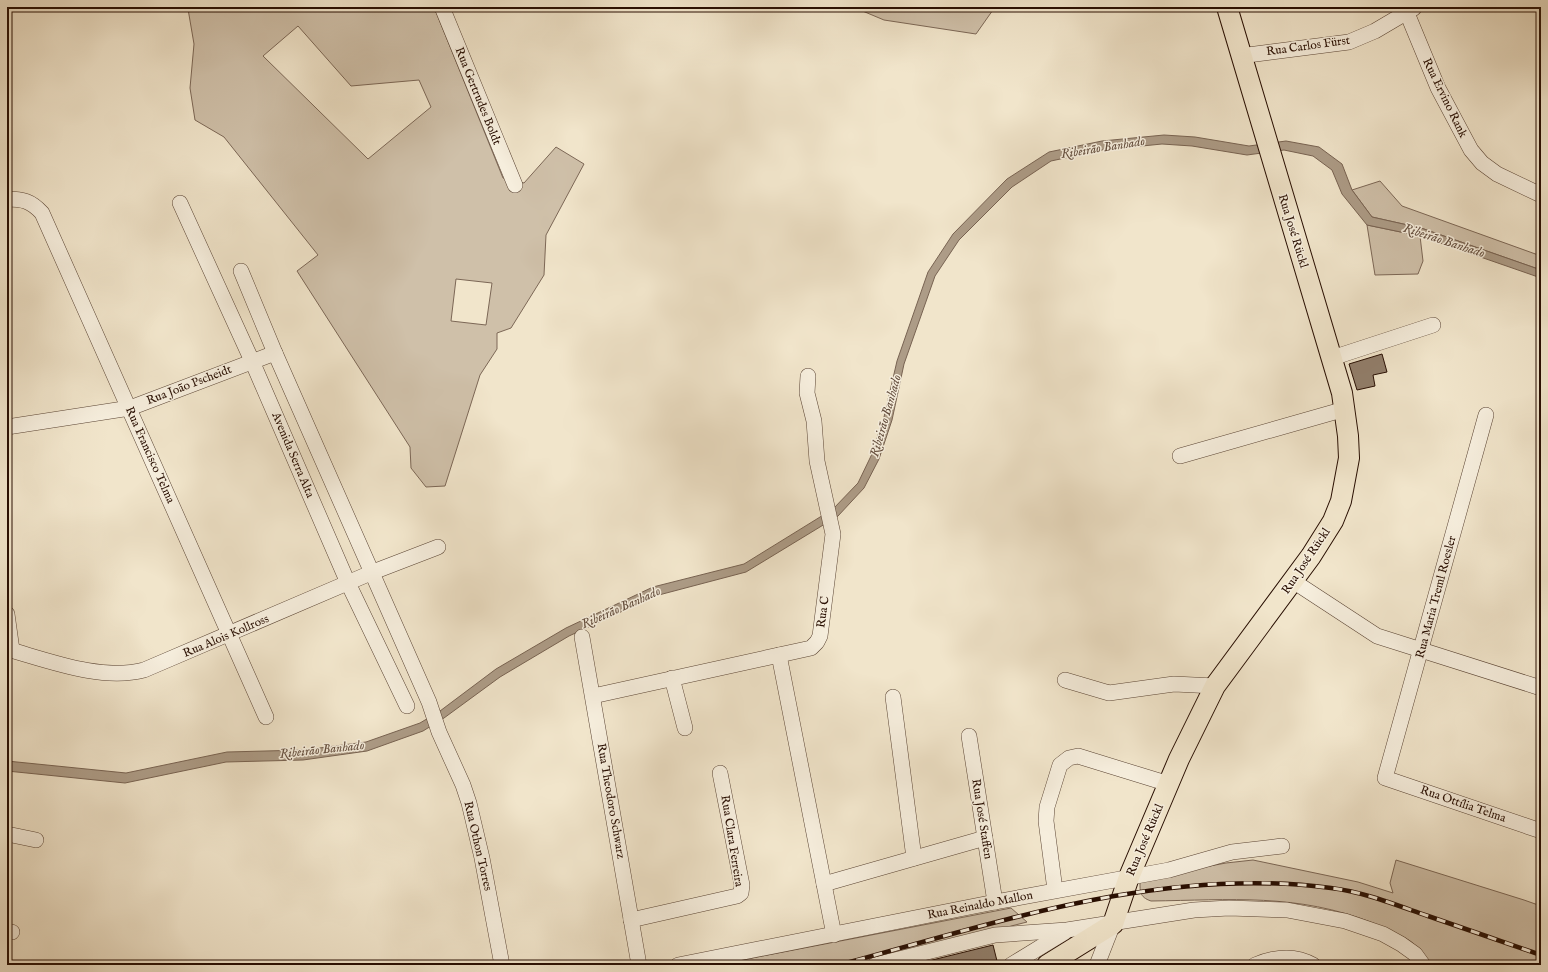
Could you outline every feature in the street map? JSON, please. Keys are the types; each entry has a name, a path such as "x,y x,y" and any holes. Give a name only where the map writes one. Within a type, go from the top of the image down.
{"main road":[{"name":"Rua José Rückl","path":"1113,924 1129,877 1189,738 1215,686 1323,540 1341,500 1349,458 1345,408 1332,358 1240,56 1227,7"},
{"path":"1047,965 1113,924"}],"street":[{"name":"Rua Gertrudes Boldt","path":"442,7 515,185"},
{"name":"Rua Carlos Fürst","path":"1240,56 1349,42 1375,31 1411,10"},
{"name":"Rua Ervino Rank","path":"1411,10 1438,88 1471,150 1482,163 1498,174 1541,195"},
{"name":"Rua Francisco Telma","path":"7,199 26,200 34,204 42,213 130,408 266,717"},
{"name":"Avenida Serra Alta","path":"180,203 252,361 348,583 407,706"},
{"name":"Avenida Serra Alta","path":"241,271 275,353 373,572 429,702"},
{"path":"1332,358 1434,325"},
{"name":"Rua João Pscheidt","path":"7,427 130,408 275,353"},
{"name":"Rua C","path":"593,696 811,648 817,642 820,636 833,541 832,524 828,503 817,461 815,430 807,393 808,376"},
{"path":"1180,456 1345,408"},
{"name":"Rua Maria Treml Roesler","path":"1385,778 1422,650 1486,415"},
{"name":"Rua Alois Kollross","path":"10,649 92,671 110,674 128,674 144,670 229,635 373,572 438,547"},
{"path":"1294,581 1377,636 1541,688"},
{"path":"7,614 10,649"},
{"name":"Rua Theodoro Schwarz","path":"582,637 639,965"},
{"path":"779,655 834,935"},
{"path":"672,678 685,728"},
{"path":"1065,680 1109,693 1174,684 1215,686"},
{"path":"893,697 914,858"},
{"name":"Rua Othon Torres","path":"429,702 438,732 463,786 471,809 482,858 502,965"},
{"name":"Rua José Staffen","path":"969,736 995,902"},
{"path":"1055,890 1046,821 1047,807 1060,765 1069,758 1078,756 1169,784"},
{"name":"Rua Clara Ferreira","path":"631,920 737,896 740,893 742,885 720,773"},
{"name":"Rua Ottília Telma","path":"1385,778 1541,831"},
{"path":"7,834 36,840"},
{"path":"824,884 985,838"},
{"name":"Rua Reinaldo Mallon","path":"678,965 1055,890 1169,870 1232,852 1282,846"},
{"path":"875,965 994,935 1067,930 1113,924 1194,910 1229,908 1287,910 1324,916 1371,929 1401,944 1415,954 1423,965"},
{"path":"1097,965 1113,924"},
{"path":"1011,965 1067,930"},
{"path":"1255,965 1285,957 1301,959 1313,965"}],"shaded area":[{"path":"189,7 434,7 503,178 524,183 556,147 584,164 546,235 544,275 511,328 497,333 497,349 480,375 445,486 426,487 411,468 410,447 297,271 318,255 224,137 195,120 190,88 194,44 188,9","holes":["298,26 351,86 419,80 431,107 368,159 263,56","456,279 492,283 486,325 451,321"]},
{"path":"853,7 995,7 976,34 884,20"},
{"path":"1380,181 1402,206 1541,256 1541,270 1421,228 1372,217 1352,190"},
{"path":"1367,225 1420,236 1423,261 1418,274 1375,275"},
{"path":"1253,860 1358,882 1393,893 1390,883 1396,860 1541,906 1541,965 1431,965 1416,946 1410,941 1394,932 1345,913 1318,907 1264,900 1151,901 1144,898 1141,893 1140,879 1226,863"},
{"path":"1011,908 1027,922 857,965 716,965"}],"water":[{"name":"Ribeirão Banhado","path":"1164,135 1195,137 1249,146 1286,141 1319,147 1342,164 1352,190 1372,217 1421,228 1541,270 1541,278 1420,236 1367,225 1342,194 1332,170 1313,156 1284,150 1247,155 1192,146 1162,144 1102,150 1051,161 1012,187 959,240 935,276 904,364 892,420 879,459 864,488 838,516 746,572 655,596 569,636 500,677 444,718 423,731 367,751 303,760 226,762 125,783 7,771 7,761 126,773 227,752 304,750 366,742 420,723 440,711 496,669 566,628 653,587 744,564 833,509 858,483 871,456 884,417 897,361 928,272 953,234 1007,179 1049,152 1102,141"}],"building":[{"path":"1382,354 1387,372 1373,375 1375,386 1357,390 1349,364"},
{"path":"993,945 998,965 912,965"}],"railway":[{"path":"839,965 1021,916 1082,902 1144,891 1206,885 1268,883 1331,888 1368,896 1541,955"}]}
